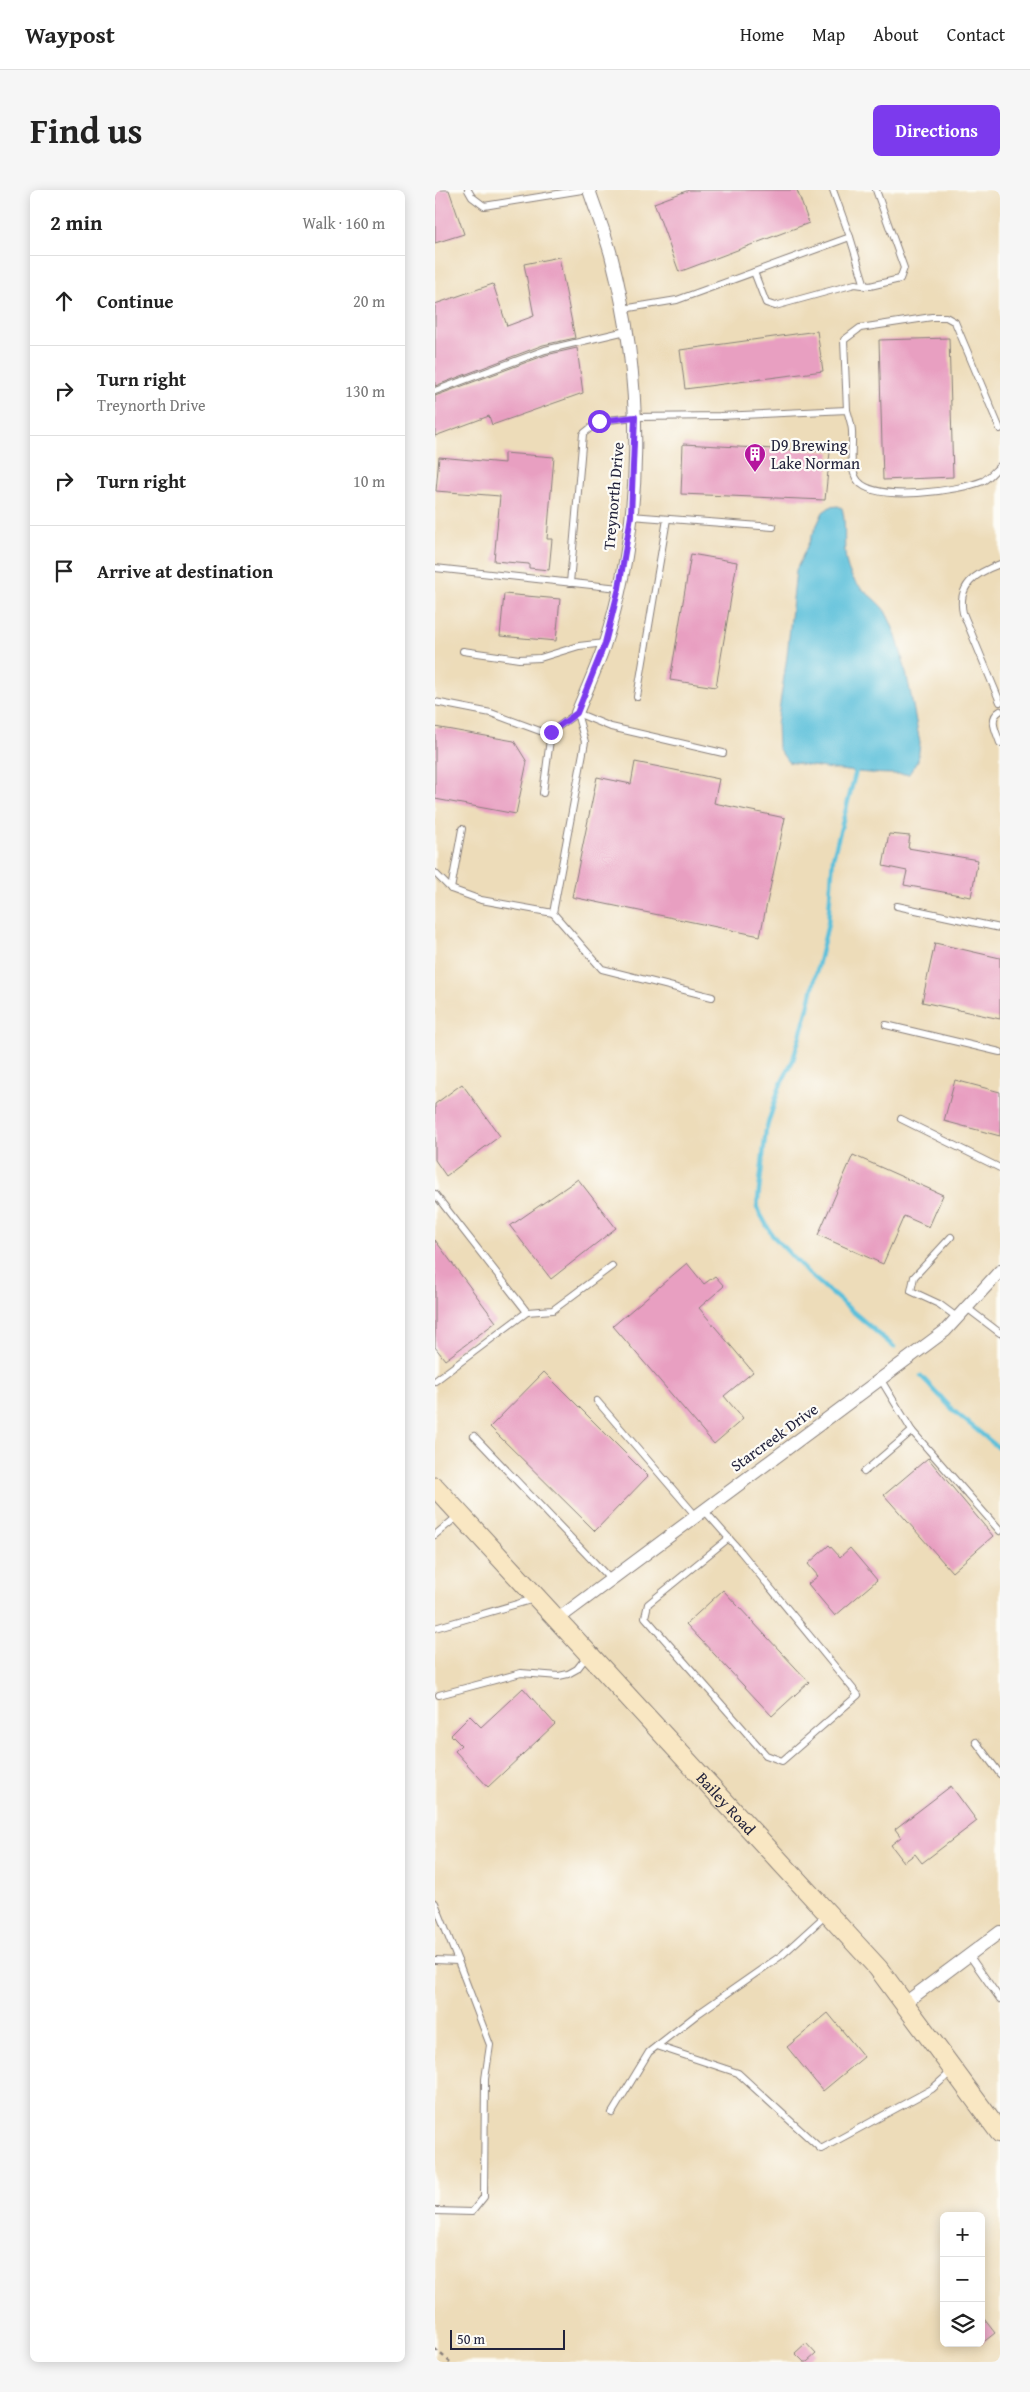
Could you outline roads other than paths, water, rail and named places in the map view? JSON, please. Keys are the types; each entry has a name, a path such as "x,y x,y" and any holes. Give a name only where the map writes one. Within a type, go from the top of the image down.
{"street":[{"name":"Treynorth Drive","path":"577,713 605,643 619,588 631,516 635,417 632,370 623,309 611,253 589,190"},
{"name":"Starcreek Drive","path":"558,1619 945,1331 1000,1271"},
{"name":"Bailey Road","path":"435,1487 829,1913 905,2002 1000,2132"},
{"path":"905,2002 1000,1932"}],"lane":[{"path":"468,190 472,197 484,206 582,190"},
{"path":"833,190 865,286"},
{"path":"754,272 766,303 775,306 855,284 865,286 900,279 904,268 876,190"},
{"path":"623,309 677,300 850,237"},
{"path":"1000,429 955,322 946,317 931,317 860,328 844,340 847,410 852,430 853,469 857,479 866,488 880,492 925,493 985,480 1000,466"},
{"path":"435,391 545,350 626,331"},
{"path":"570,583 583,434 599,421 635,417 720,416 847,410"},
{"path":"631,516 773,527"},
{"path":"637,697 667,519"},
{"path":"1000,564 985,569 964,588 960,600 963,613 1000,702"},
{"path":"435,568 619,588"},
{"path":"463,651 519,659 540,658 579,646 605,643"},
{"path":"435,702 491,713 539,731 551,732 577,713"},
{"path":"1000,711 994,714 992,718 1000,743"},
{"path":"577,713 611,727 723,753"},
{"path":"553,913 585,742 577,713"},
{"path":"543,793 551,732"},
{"path":"451,889 462,829"},
{"path":"435,873 451,889 481,900 553,913 603,969 712,997"},
{"path":"897,906 1000,928"},
{"path":"886,1024 1000,1052"},
{"path":"901,1119 1000,1168"},
{"path":"435,1194 527,1312"},
{"path":"951,1237 914,1277 911,1291 962,1313 1000,1334"},
{"path":"435,1381 527,1312 553,1310 612,1266"},
{"path":"881,1380 912,1431 1000,1531"},
{"path":"597,1401 700,1513 729,1538 858,1695 782,1761 765,1755 645,1618 648,1604 729,1538"},
{"path":"864,1472 912,1431"},
{"path":"474,1436 610,1579"},
{"path":"436,1532 460,1514"},
{"path":"435,1628 537,1598"},
{"path":"439,1695 521,1673 559,1676 568,1674 577,1669 588,1654"},
{"path":"976,1742 1000,1774"},
{"path":"435,1903 490,2045 485,2079 484,2197 472,2212 435,2211"},
{"path":"612,2113 649,2052 699,2013 782,1954 829,1913"},
{"path":"969,1955 1000,1999"},
{"path":"435,1960 458,1961"},
{"path":"657,2046 738,2073 821,2149 932,2089 954,2070"}],"water":[{"path":"838,506 842,508 844,516 846,559 851,575 858,585 885,611 902,657 920,743 918,760 909,774 878,774 788,762 778,748 777,724 787,656 796,570 823,512 830,507"}],"waterway":[{"path":"857,767 833,858 828,924 807,1012 793,1060 779,1088 766,1130 757,1208 772,1235 808,1273 894,1347"},
{"path":"921,1376 955,1412 1000,1449"}],"place":[{"name":"D9 Brewing Lake Norman","path":"755,473"}]}
